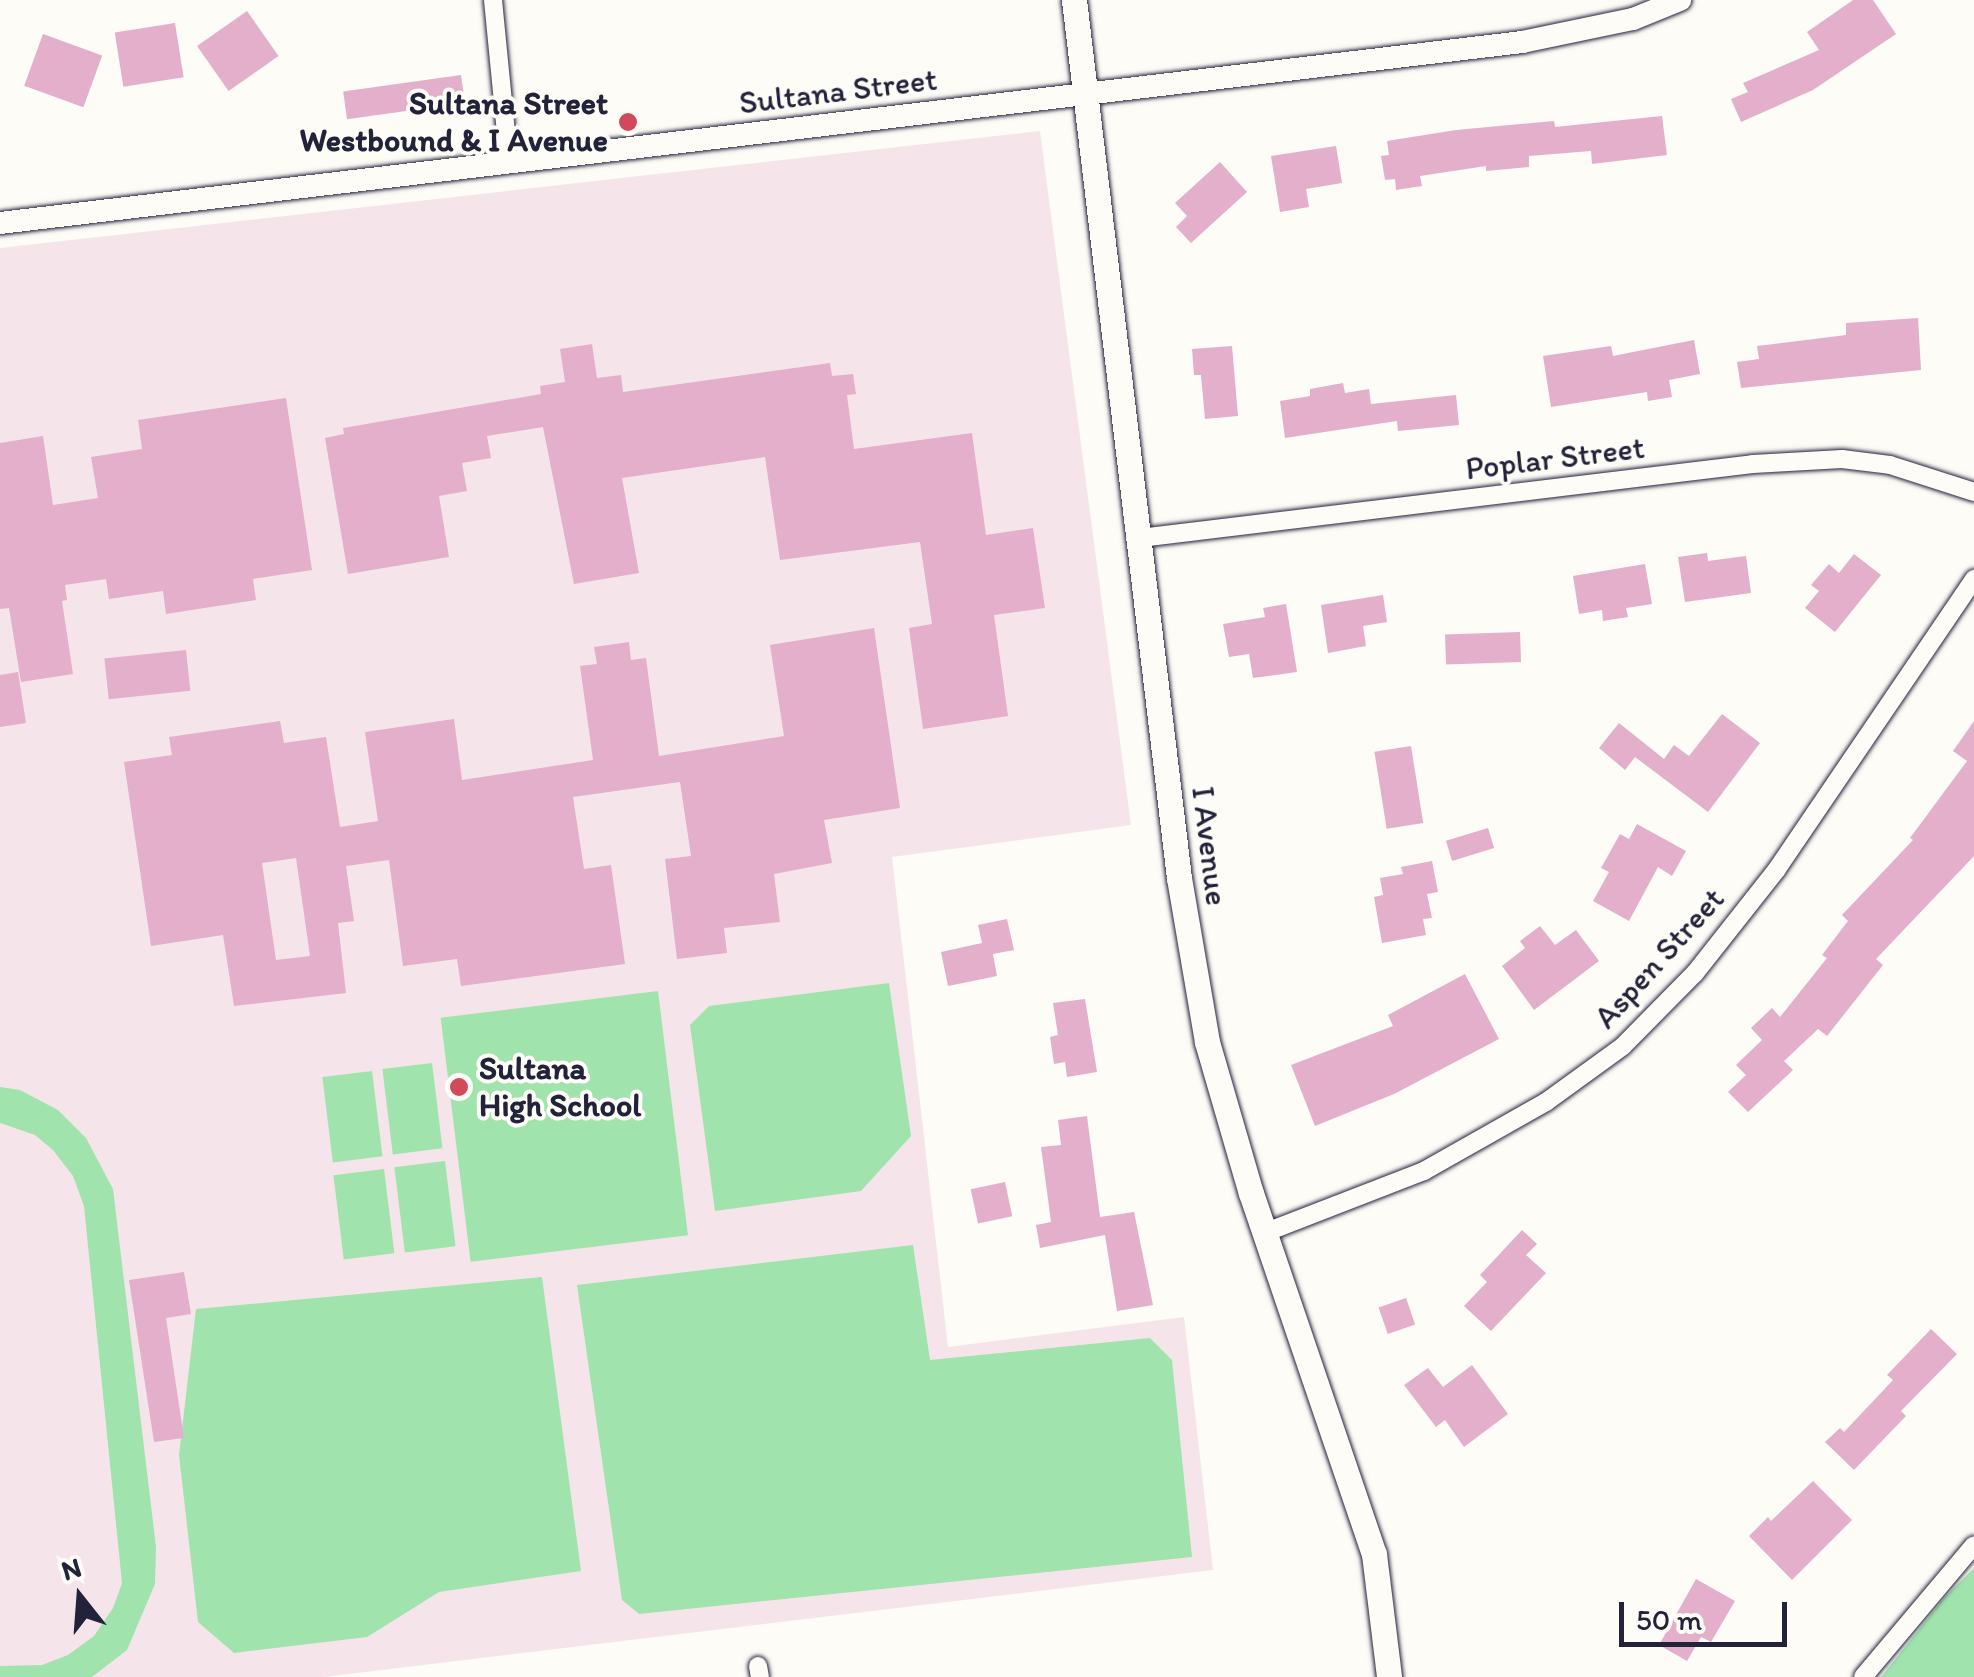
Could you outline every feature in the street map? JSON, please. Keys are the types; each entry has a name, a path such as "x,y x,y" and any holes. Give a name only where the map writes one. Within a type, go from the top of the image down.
{"main road":[{"name":"I Avenue","path":"1074,0 1180,878 1207,1042 1264,1234 1374,1554 1389,1677"}],"street":[{"path":"493,0 508,163"},
{"name":"Sultana Street","path":"0,223 1522,42 1633,19 1680,0"},
{"name":"Poplar Street","path":"1140,538 1754,464 1842,459 1890,465 1974,492"},
{"name":"Aspen Street","path":"1264,1234 1424,1171 1546,1102 1623,1046 1695,974 1777,869 1974,579"},
{"path":"1864,1677 1974,1544"}],"shaded area":[{"name":"Sultana High School","path":"1040,131 1131,825 892,857 948,1347 1184,1317 1213,1570 324,1677 0,1677 0,248"}],"green space":[{"path":"889,983 911,1136 861,1191 715,1211 690,1025 709,1006"},
{"path":"658,991 688,1235 471,1262 441,1018"},
{"path":"432,1063 442,1148 393,1154 382,1069"},
{"path":"372,1071 382,1156 333,1162 322,1077"},
{"path":"0,1087 20,1090 58,1110 86,1138 113,1189 156,1547 155,1584 127,1650 92,1677 0,1677 0,1666 42,1665 68,1655 94,1636 113,1608 122,1583 84,1206 73,1176 53,1150 35,1135 0,1123"},
{"path":"445,1161 455,1246 405,1253 394,1167"},
{"path":"384,1169 394,1253 344,1260 333,1175"},
{"path":"913,1245 930,1360 1150,1338 1172,1360 1192,1557 639,1614 622,1600 577,1285"},
{"path":"542,1277 581,1571 439,1592 367,1637 234,1653 198,1622 179,1455 196,1309"},
{"path":"1974,1568 1974,1677 1881,1677 1945,1597"}],"building":[{"path":"1853,0 1873,0 1896,34 1813,90 1741,122 1731,99 1748,92 1743,83 1819,50 1807,32"},
{"path":"247,11 279,56 229,91 197,46"},
{"path":"175,23 184,77 123,87 115,33"},
{"path":"43,34 102,56 83,107 24,86"},
{"path":"461,75 465,103 347,119 343,92"},
{"path":"1662,116 1667,155 1592,164 1591,151 1529,156 1529,167 1486,171 1486,166 1420,176 1422,186 1396,190 1395,179 1385,180 1381,156 1389,155 1387,141 1554,121 1555,127"},
{"path":"1336,146 1342,183 1306,189 1309,207 1280,212 1271,156"},
{"path":"1220,162 1247,192 1191,243 1176,227 1187,216 1175,203"},
{"path":"1918,318 1921,370 1741,388 1737,362 1759,359 1757,346 1846,335 1846,323"},
{"path":"1694,340 1700,374 1669,380 1672,397 1648,401 1647,392 1551,407 1543,356 1611,346 1613,356"},
{"path":"592,344 597,378 621,375 623,392 830,363 832,376 853,374 856,394 847,395 854,449 972,433 986,535 1033,528 1045,608 994,615 1008,716 923,729 909,628 932,624 920,542 780,560 765,457 622,478 639,573 574,584 543,427 487,436 491,458 462,463 467,491 439,496 449,557 348,574 325,438 344,434 343,428 541,394 540,386 565,382 560,349"},
{"path":"1232,346 1238,416 1205,419 1201,375 1194,375 1192,349"},
{"path":"1343,383 1345,393 1369,389 1371,404 1456,395 1459,425 1398,431 1397,421 1285,438 1280,401 1310,396 1310,389"},
{"path":"286,398 312,570 253,579 256,600 166,614 163,591 109,599 106,579 65,585 67,600 62,601 73,674 21,682 9,608 0,609 0,443 43,436 53,505 98,498 91,457 142,449 138,420"},
{"path":"1707,553 1708,561 1746,556 1751,593 1685,602 1678,557"},
{"path":"1854,554 1881,575 1835,632 1805,608 1819,591 1811,585 1829,564 1839,573"},
{"path":"1645,564 1652,604 1626,608 1628,617 1603,621 1602,610 1579,614 1573,576"},
{"path":"1383,595 1387,622 1363,626 1366,646 1328,653 1321,605"},
{"path":"1286,604 1297,672 1253,678 1249,654 1229,657 1223,624 1265,617 1263,608"},
{"path":"874,628 900,808 824,820 832,863 774,874 780,922 724,928 727,953 677,959 665,859 691,856 680,782 573,797 584,869 611,865 625,964 461,986 457,959 403,966 389,860 346,866 354,921 338,923 346,993 234,1006 223,935 151,946 124,762 172,755 169,737 280,721 284,743 326,737 340,827 378,821 365,732 454,719 462,780 593,760 580,666 597,664 594,647 629,642 631,660 646,658 659,756 784,736 770,645","holes":["296,858 310,956 276,960 262,863"]},
{"path":"1520,632 1521,662 1446,665 1445,635"},
{"path":"186,650 190,691 109,699 104,659"},
{"path":"18,672 26,723 0,727 0,675"},
{"path":"1722,714 1760,743 1708,812 1635,757 1625,770 1599,748 1619,723 1664,759 1674,745 1689,756"},
{"path":"1974,721 1974,856 1876,959 1883,965 1827,1036 1818,1029 1784,1061 1793,1070 1748,1112 1728,1092 1746,1075 1736,1065 1762,1040 1751,1028 1772,1008 1780,1017 1827,958 1822,955 1848,921 1842,915 1913,840 1910,838 1967,761 1953,751"},
{"path":"1411,746 1423,823 1387,829 1374,752"},
{"path":"1637,824 1686,851 1672,876 1658,867 1629,921 1593,901 1609,872 1601,868 1620,834 1629,839"},
{"path":"1488,828 1494,848 1452,861 1446,841"},
{"path":"1432,861 1438,892 1427,894 1432,918 1423,919 1426,935 1382,943 1374,897 1383,895 1380,878 1403,874 1401,867"},
{"path":"1007,919 1014,950 993,954 997,976 948,986 941,952 982,943 978,925"},
{"path":"1540,926 1555,945 1576,930 1599,961 1534,1010 1502,966 1525,948 1520,941"},
{"path":"1465,974 1499,1039 1394,1094 1315,1126 1291,1065 1393,1026 1388,1015"},
{"path":"1085,999 1097,1072 1067,1077 1065,1062 1054,1064 1050,1037 1058,1035 1053,1003"},
{"path":"1087,1116 1100,1217 1134,1212 1153,1305 1117,1311 1105,1235 1040,1248 1036,1225 1051,1222 1041,1147 1061,1145 1058,1120"},
{"path":"1005,1182 1012,1216 978,1224 971,1189"},
{"path":"1522,1230 1537,1244 1526,1255 1546,1273 1491,1331 1464,1306 1487,1282 1480,1275"},
{"path":"184,1272 191,1314 166,1318 184,1438 154,1442 129,1280"},
{"path":"1406,1298 1415,1324 1388,1334 1379,1307"},
{"path":"1931,1329 1957,1354 1901,1411 1906,1416 1854,1470 1825,1442 1840,1428 1844,1432 1893,1380 1887,1375"},
{"path":"1472,1365 1508,1414 1464,1447 1445,1420 1436,1427 1404,1385 1428,1368 1443,1387"},
{"path":"1813,1481 1852,1520 1792,1580 1749,1536"},
{"path":"1696,1579 1735,1601 1711,1642 1701,1637 1687,1661 1659,1645"}],"place":[{"name":"Sultana Street Westbound & I Avenue","path":"628,122"},
{"name":"Sultana High School","path":"459,1087"}]}
